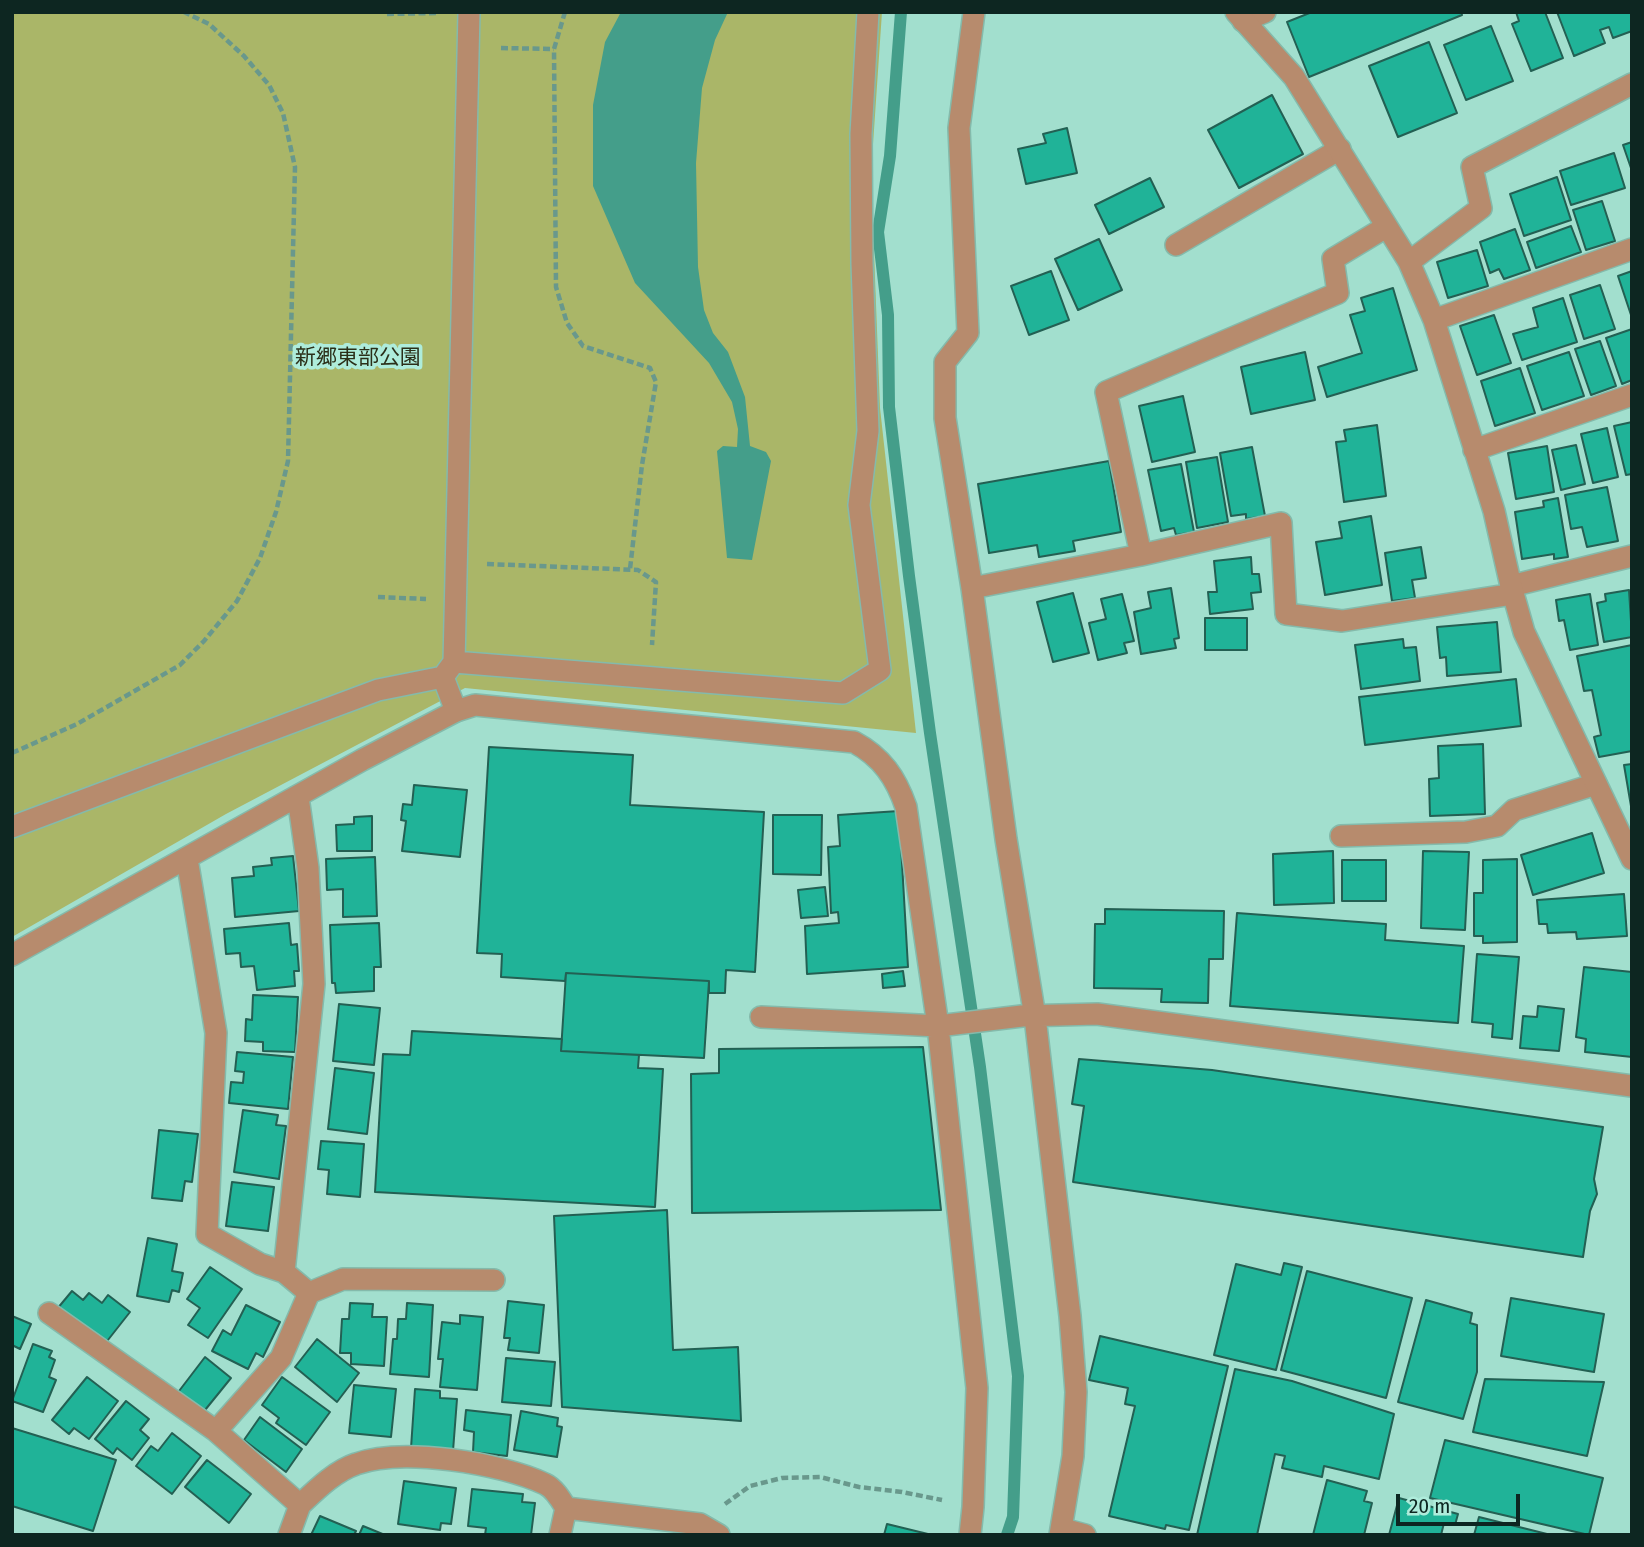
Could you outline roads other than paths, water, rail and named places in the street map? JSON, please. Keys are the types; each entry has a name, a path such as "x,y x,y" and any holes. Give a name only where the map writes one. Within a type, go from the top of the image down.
{"street":[{"path":"12,827 378,690 449,670 650,678 843,692 880,670 859,505 868,431 861,147 868,12"},
{"path":"974,12 958,128 968,333 944,362 945,418 972,588 1006,839 1076,1392 1073,1456 1062,1532 1085,1535"},
{"path":"1240,16 1265,12"},
{"path":"456,711 449,670 455,600 469,13"},
{"path":"1240,16 1293,77 1409,262 1434,320 1494,511 1524,632 1632,859"},
{"path":"1409,262 1481,208 1472,167 1632,84"},
{"path":"1176,245 1340,149"},
{"path":"1141,555 1106,392 1338,293 1333,259 1387,227"},
{"path":"1434,320 1632,249"},
{"path":"1474,450 1632,395"},
{"path":"972,588 1141,555 1281,523 1286,614 1342,621 1512,590 1632,556"},
{"path":"12,956 456,711 475,705 855,742 867,749 884,763 898,785 906,807 944,1026 977,1388 970,1535"},
{"path":"1342,835 1466,832 1497,826 1514,810 1596,785"},
{"path":"284,1272 314,984 308,868 298,797"},
{"path":"187,859 216,1033 207,1234 260,1264 284,1272 309,1293"},
{"path":"761,1017 944,1026 1028,1016 1097,1014 1632,1086"},
{"path":"216,1432 281,1358 309,1293 343,1279 494,1280"},
{"path":"48,1313 216,1432 300,1505"},
{"path":"289,1535 300,1505 320,1487 355,1464 385,1458 440,1457 492,1467 548,1485 566,1507 709,1530"},
{"path":"559,1535 566,1507"}],"waterway":[{"path":"901,12 890,156 878,232 888,315 889,407 930,733 980,1067 1018,1376 1013,1517 1007,1535"}],"park label":[{"name":"新郷東部公園","path":"358,358"}]}
